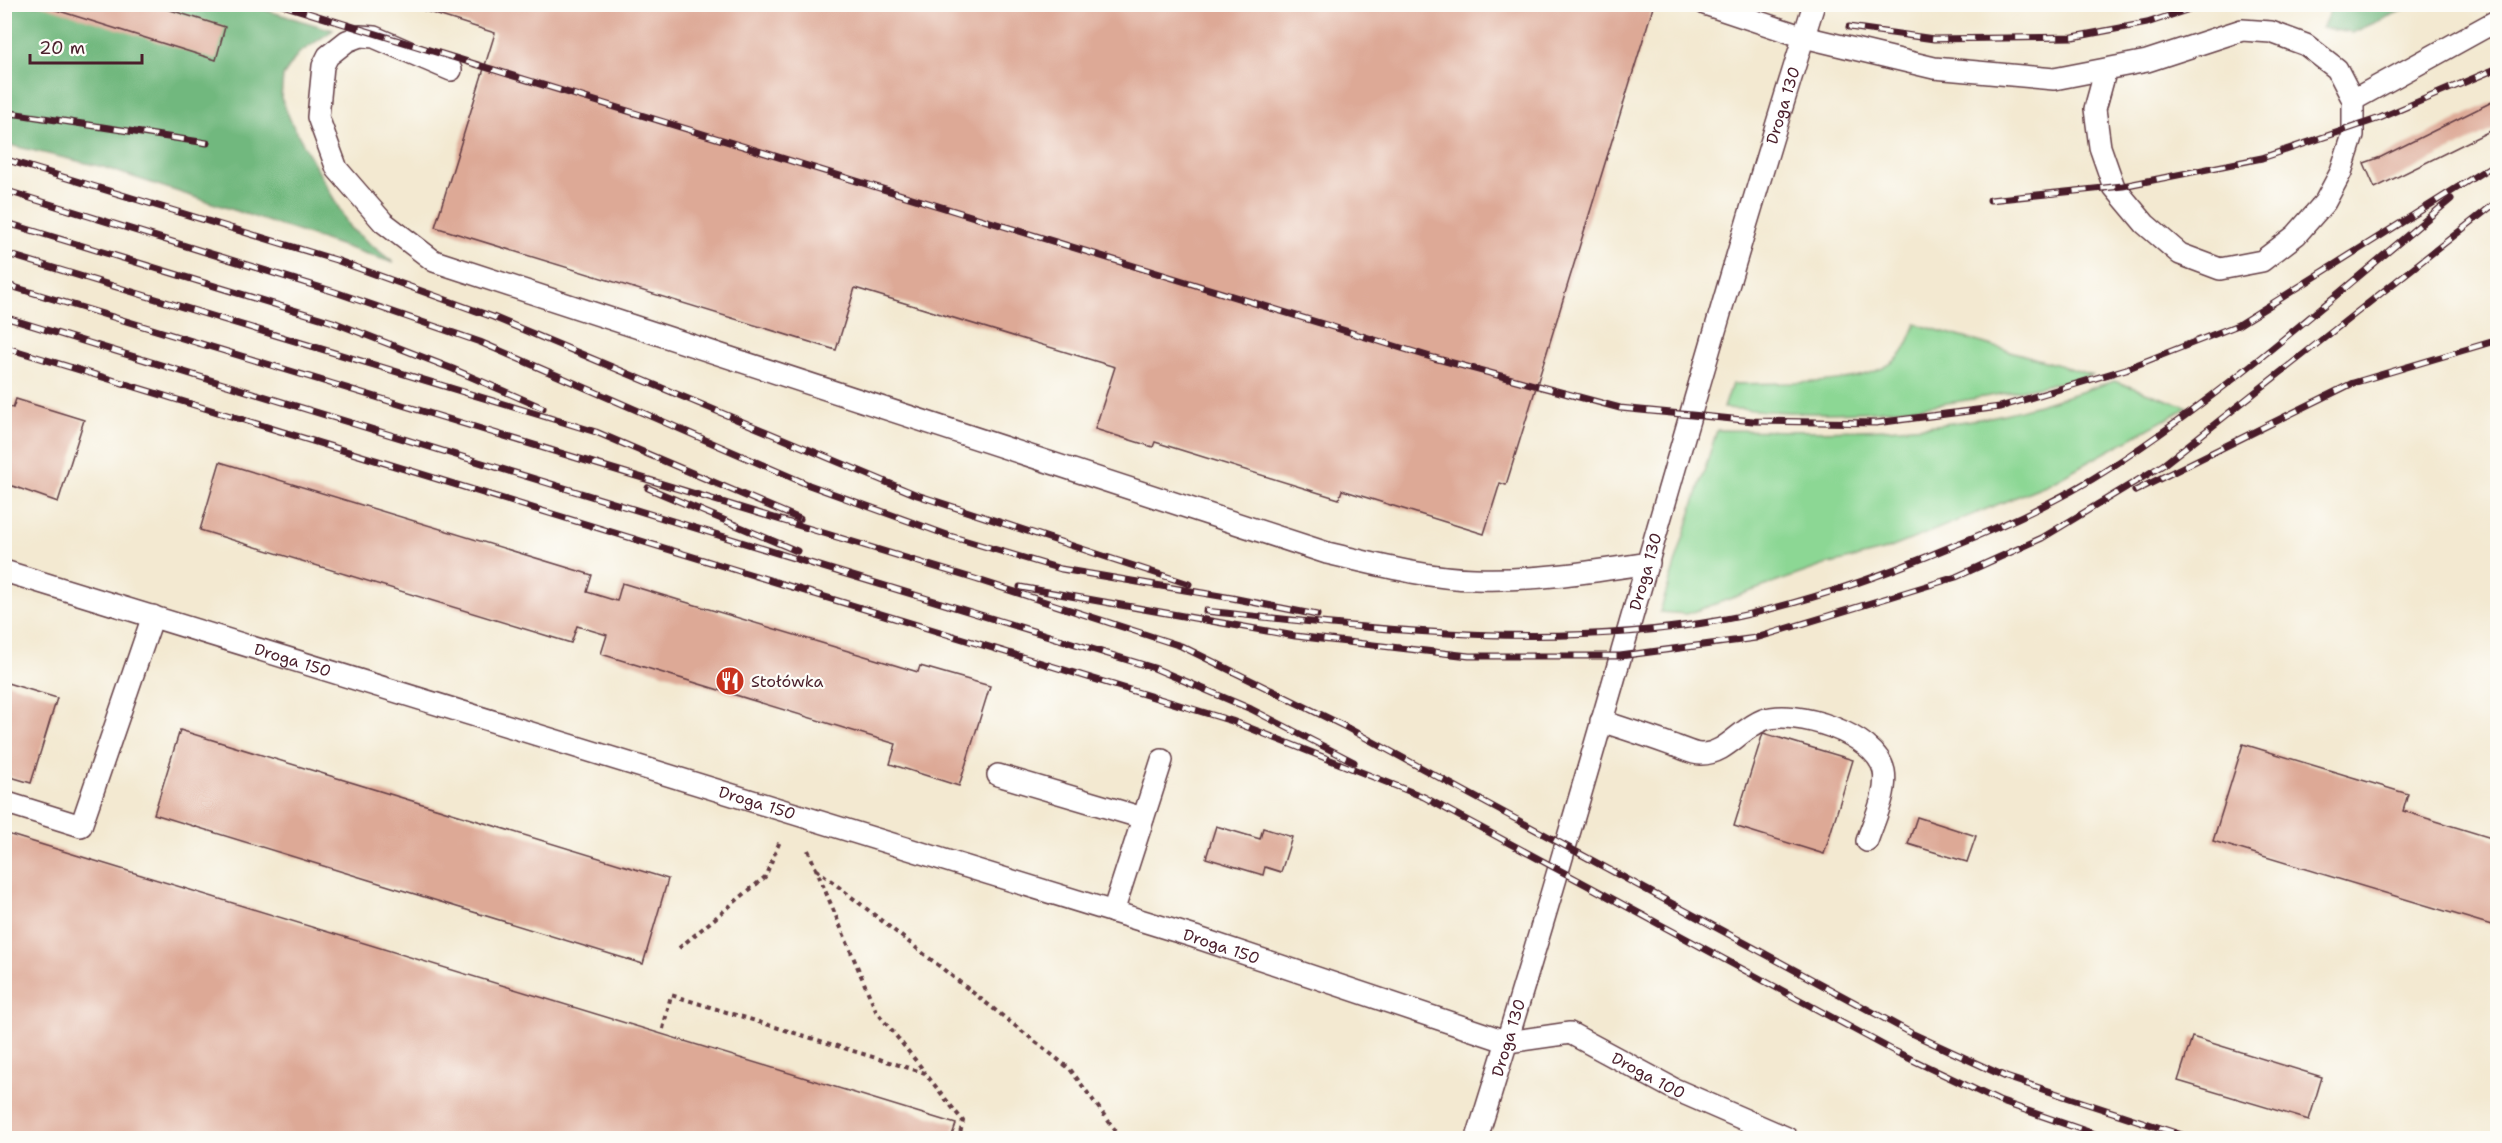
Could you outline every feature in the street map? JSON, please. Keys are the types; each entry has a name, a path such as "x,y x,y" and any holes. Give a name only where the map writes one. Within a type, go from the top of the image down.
{"lane":[{"path":"1705,4 1804,37 1934,68 2054,79 2147,61 2242,30 2271,32 2306,45 2337,69 2353,100 2353,135 2341,172 2325,202 2296,236 2262,261 2220,269 2180,254 2145,224 2114,187 2100,147 2095,109 2106,69"},
{"name":"Droga 130","path":"1477,1138 1508,1042 1649,563 1737,251 1814,4"},
{"path":"2353,100 2498,20"},
{"path":"451,70 374,37 360,36 347,41 328,56 322,76 318,117 337,169 383,222 434,261 1327,553 1404,571 1474,579 1556,577 1649,563"},
{"name":"Droga 150","path":"4,571 1113,912 1508,1042"},
{"path":"4,802 81,826 153,616"},
{"path":"1601,721 1699,754 1721,751 1740,732 1764,720 1790,716 1850,735 1866,744 1878,756 1884,771 1884,787 1868,841"},
{"path":"1113,912 1162,760"},
{"path":"998,775 1143,818"},
{"name":"Droga 100","path":"1508,1042 1570,1033 1674,1089 1787,1138"}],"path":[{"path":"792,813 876,1011 963,1121 959,1138"},
{"path":"679,948 765,877 792,813"},
{"path":"816,869 1070,1069 1121,1138"},
{"path":"663,1029 671,995 925,1073"}],"green space":[{"path":"2341,4 2414,5 2352,33 2322,28 2330,11"},
{"path":"5,5 248,5 333,30 298,54 283,76 281,98 292,124 350,228 394,263 103,167 5,144"},
{"path":"1916,324 2093,375 1958,402 1889,410 1808,413 1724,408 1732,384 1820,382 1865,374 1884,367 1902,354"},
{"path":"2114,381 2188,407 2048,484 1883,551 1822,566 1687,614 1660,612 1717,430 1891,429 1961,422 2025,409"}],"building":[{"path":"37,4 151,4 225,27 216,60"},
{"path":"403,4 1654,4 1506,485 1500,483 1484,534 1342,490 1339,499 1155,442 1153,447 1095,429 1115,367 855,288 836,350 435,227 495,33"},
{"path":"2498,99 2498,127 2375,188 2364,163 2381,157"},
{"path":"16,399 84,420 58,502 4,483 4,405 13,408"},
{"path":"220,462 592,575 587,592 617,601 622,583 918,672 920,666 990,686 959,786 890,764 896,744 601,654 607,635 577,626 571,643 200,530"},
{"path":"4,682 57,698 31,783 4,775"},
{"path":"180,730 668,879 643,964 154,814"},
{"path":"1763,733 1853,760 1824,854 1734,826"},
{"path":"2243,744 2408,794 2403,811 2498,840 2498,927 2213,841"},
{"path":"1917,817 1976,836 1967,862 1908,844"},
{"path":"1216,826 1260,839 1263,828 1292,837 1281,872 1265,867 1263,875 1206,858"},
{"path":"4,833 956,1124 951,1138 4,1138"},
{"path":"2192,1037 2322,1077 2309,1120 2178,1081"}],"railway":[{"path":"279,4 1434,358 1620,408 1753,421 1876,423 2000,407 2126,369 2238,325 2495,164"},
{"path":"1849,27 1934,39 2073,37 2147,23 2205,4"},
{"path":"1990,200 2123,186 2262,158 2380,118 2498,68"},
{"path":"4,112 207,143"},
{"path":"4,159 336,260 493,317 917,495 1189,584"},
{"path":"4,190 335,292 480,342 809,485 950,536 1061,569 1317,615"},
{"path":"1206,611 1464,634 1528,636 1593,634 1657,629 1721,620 1779,607 1866,580 2012,521 2072,491 2110,468 2199,406 2451,199"},
{"path":"1020,587 1295,636 1469,656 1620,656 1756,638 1956,577 2042,538 2163,465 2498,201"},
{"path":"4,222 333,322 453,369 543,408"},
{"path":"4,253 596,432 800,519"},
{"path":"4,284 975,579 1181,646 1342,725 1913,1034 2006,1077 2191,1138"},
{"path":"4,317 1154,668 1251,709 1354,762"},
{"path":"2135,491 2353,383 2498,340"},
{"path":"4,347 1232,721 1424,797 1894,1051 1999,1101 2106,1138"},
{"path":"648,488 797,551"}],"place":[{"name":"Stołówka","path":"730,681"}]}
